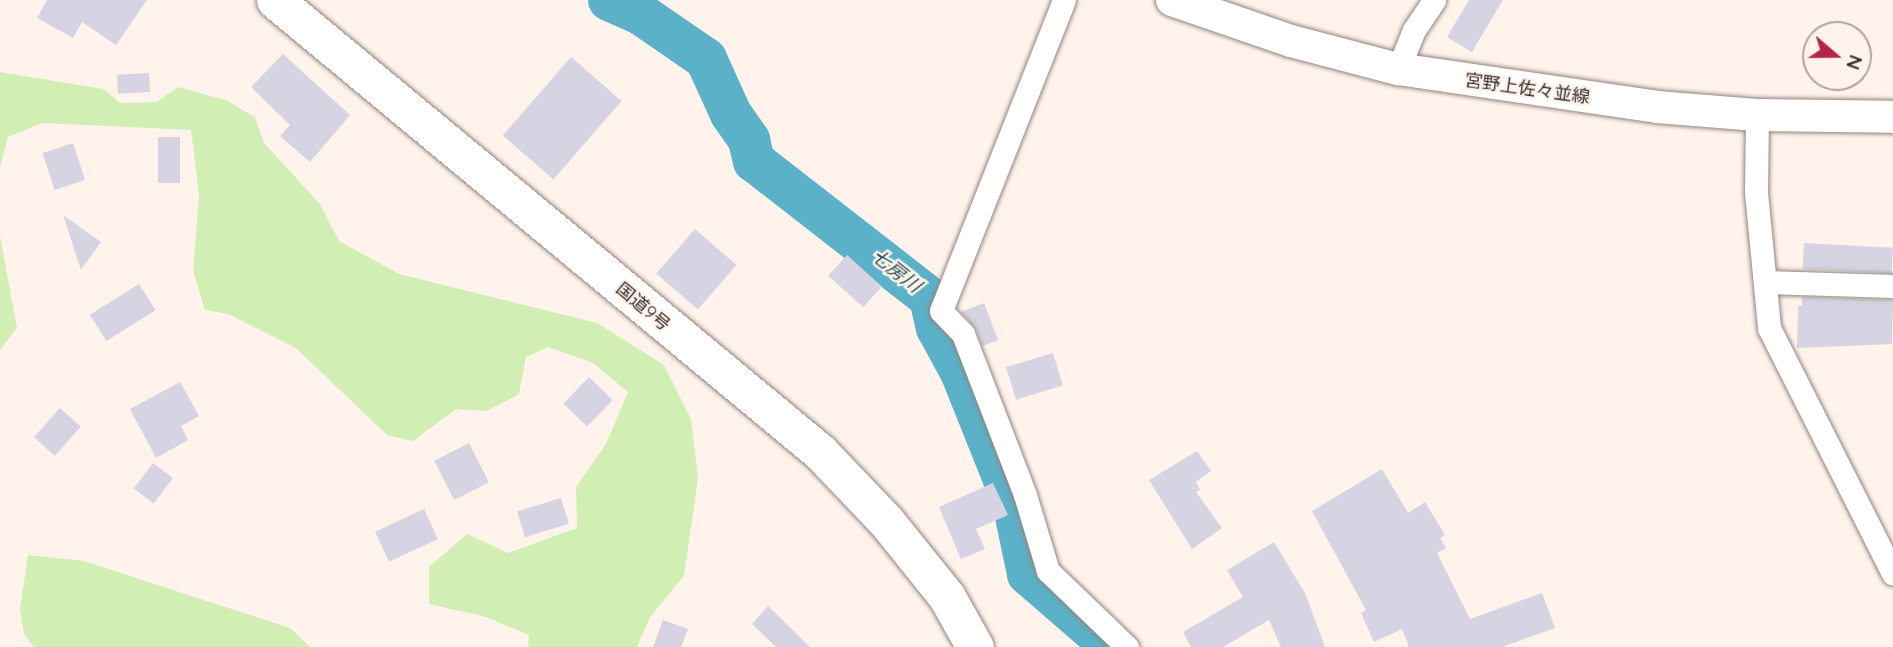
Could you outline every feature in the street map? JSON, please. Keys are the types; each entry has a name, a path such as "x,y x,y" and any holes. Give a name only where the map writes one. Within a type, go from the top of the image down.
{"highway":[{"name":"国道9号","path":"275,0 820,452 886,521 929,575 975,647"}],"main road":[{"name":"宮野上佐々並線","path":"1172,0 1291,41 1398,69 1596,99 1757,115 1893,117"}],"street":[{"path":"1064,0 941,311 963,334 1025,495 1048,571 1127,647"},
{"path":"1398,69 1434,0"},
{"path":"1757,115 1756,192 1769,328 1893,573"},
{"path":"1766,282 1893,286"}],"green space":[{"path":"0,72 104,89 120,103 157,102 178,87 226,100 255,117 264,143 320,204 339,241 399,274 597,323 664,365 691,419 698,479 684,576 650,617 637,647 528,647 529,635 486,617 429,604 429,567 467,534 508,553 577,528 576,487 606,444 628,392 593,363 548,347 526,357 519,394 487,411 456,409 413,441 387,435 296,348 228,314 205,310 193,271 199,195 191,130 42,123 8,137 0,168"},
{"path":"0,236 17,328 0,350"},
{"path":"28,555 84,561 290,628 310,647 34,647 24,634 20,610"}],"building":[{"path":"47,0 147,0 116,45 82,22 73,38 37,18"},
{"path":"1469,0 1503,0 1472,52 1447,37"},
{"path":"283,54 350,115 310,162 280,136 290,125 251,87"},
{"path":"571,57 622,101 553,179 503,135"},
{"path":"149,73 150,92 118,94 117,75"},
{"path":"158,137 180,137 180,183 158,183"},
{"path":"73,143 85,180 55,190 43,153"},
{"path":"63,215 101,242 81,270"},
{"path":"695,229 737,265 698,310 656,274"},
{"path":"1804,243 1893,248 1892,274 1803,269"},
{"path":"847,255 882,286 863,307 828,276"},
{"path":"139,284 155,310 106,341 90,315"},
{"path":"1802,297 1893,300 1892,344 1797,348 1798,306 1802,306"},
{"path":"984,303 998,340 983,346 976,329 961,312"},
{"path":"1053,353 1063,386 1016,400 1006,367"},
{"path":"589,377 613,400 587,427 563,404"},
{"path":"180,382 199,416 181,426 188,440 156,458 130,409"},
{"path":"60,408 81,427 55,456 34,437"},
{"path":"469,443 489,482 454,500 434,461"},
{"path":"1197,451 1211,471 1196,482 1200,490 1196,492 1222,528 1192,549 1149,480"},
{"path":"153,463 173,478 154,504 134,489"},
{"path":"1382,469 1408,513 1425,502 1445,535 1440,538 1446,548 1437,553 1470,619 1542,593 1555,628 1502,647 1409,647 1402,629 1374,642 1361,613 1366,610 1312,511"},
{"path":"993,483 1008,515 976,529 985,549 961,559 939,507"},
{"path":"561,498 569,524 525,537 517,511"},
{"path":"424,509 438,539 389,562 375,532"},
{"path":"1274,542 1305,593 1325,647 1281,647 1269,620 1223,647 1191,647 1183,632 1243,597 1227,570"},
{"path":"768,606 810,647 776,647 752,624"},
{"path":"663,620 688,629 681,647 653,647"}],"waterway":[{"name":"七房川","path":"609,0 642,15 706,59 731,114 749,140 754,161 930,298 937,328 961,372 1013,502 1028,574 1112,647"}]}
